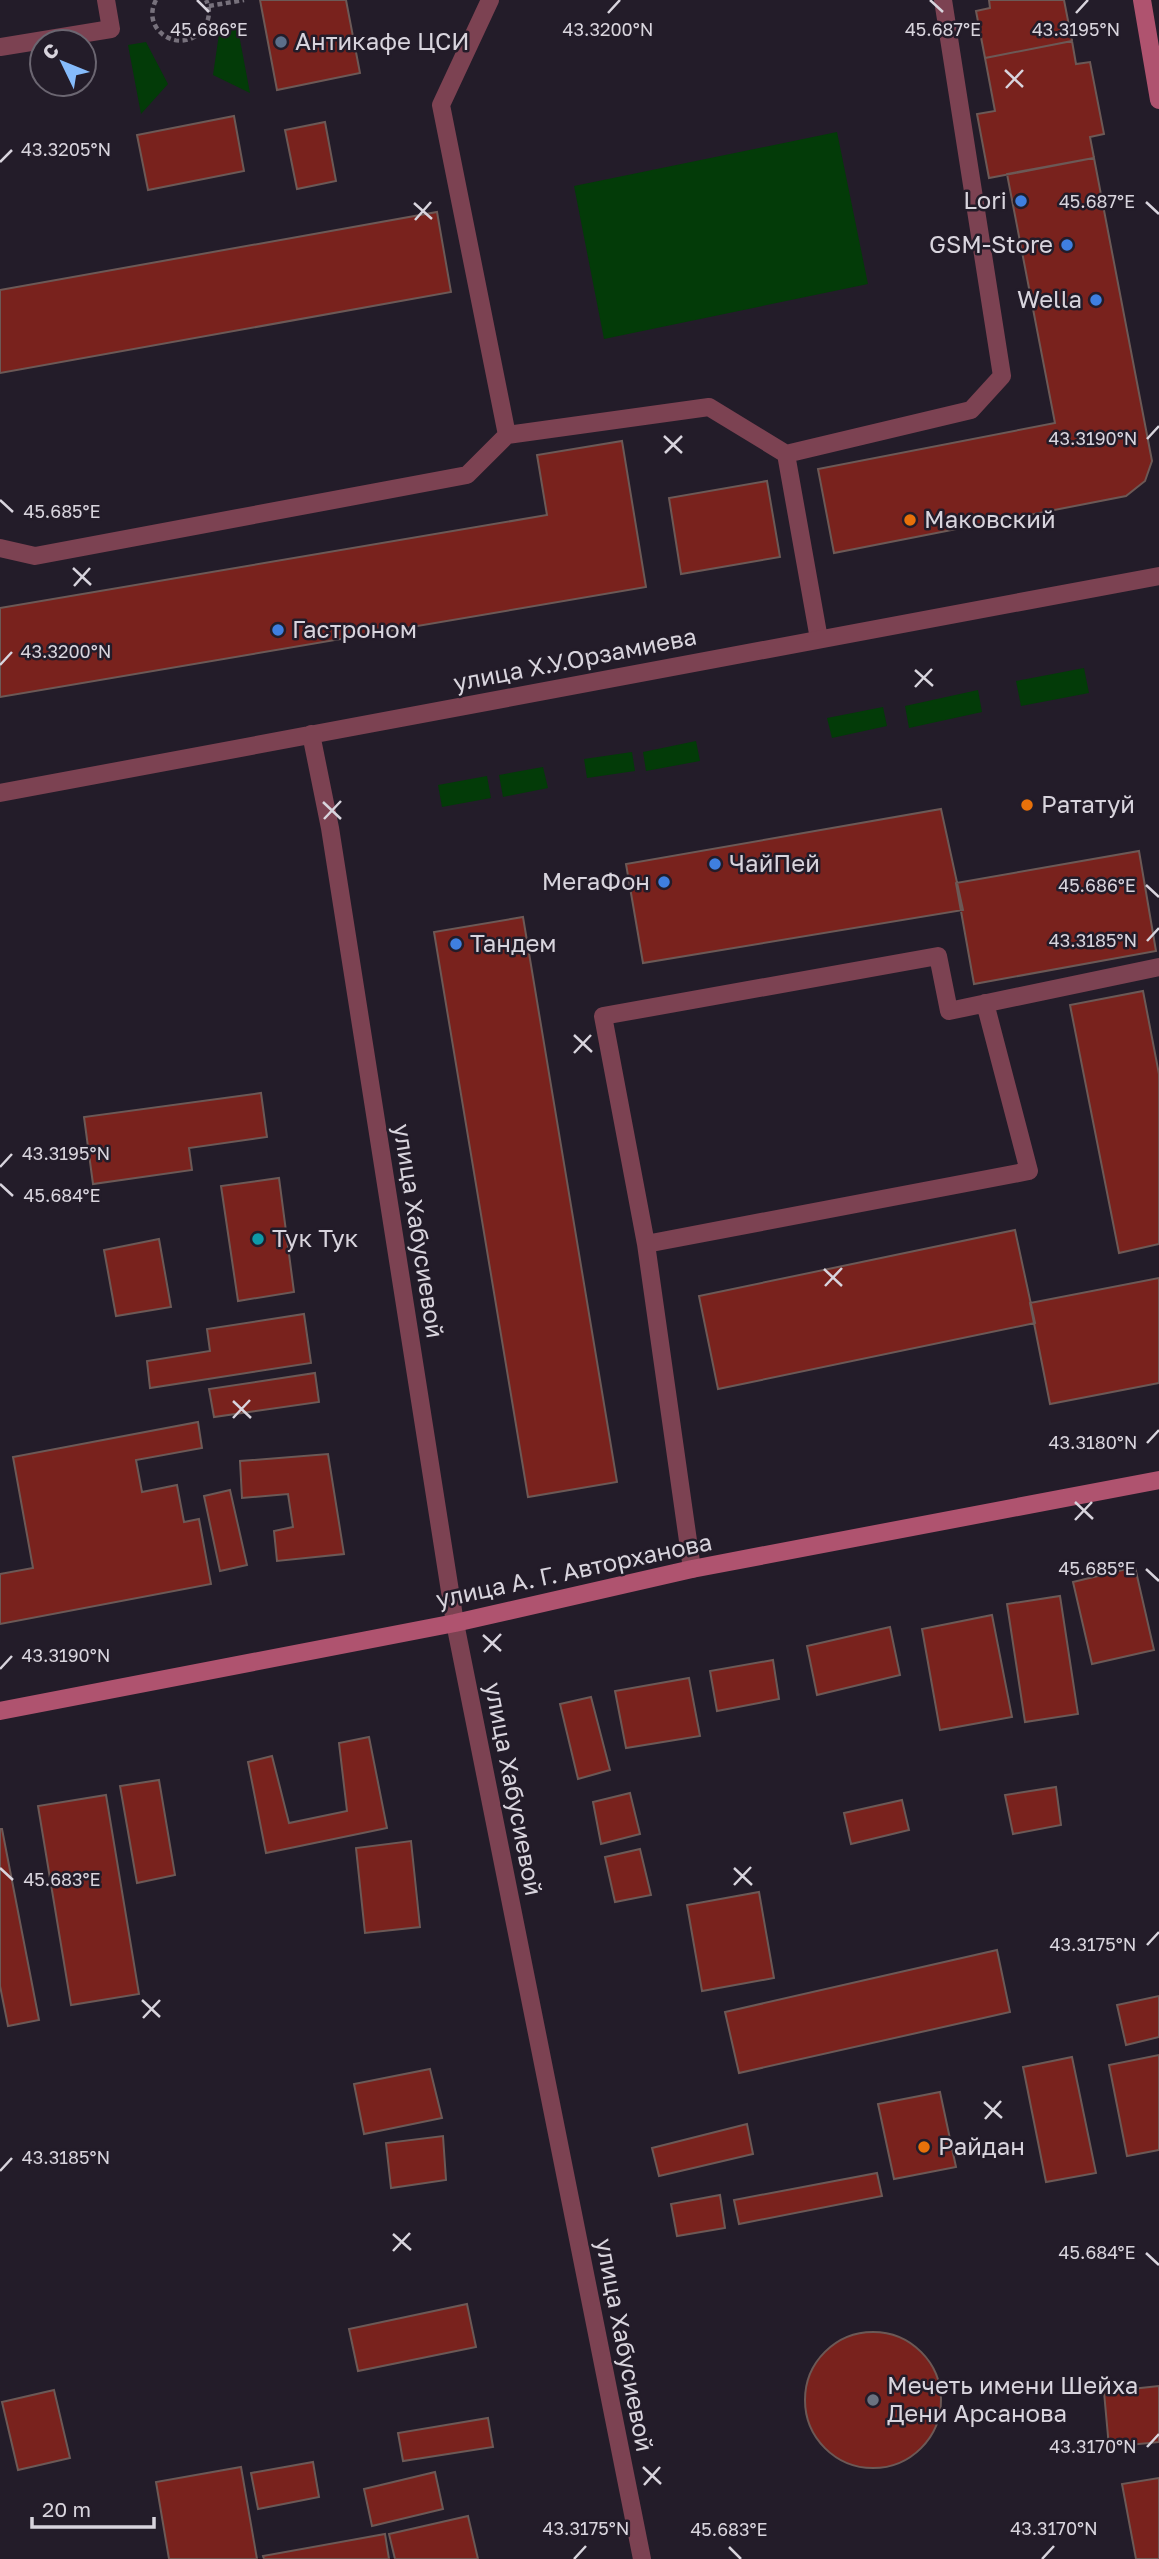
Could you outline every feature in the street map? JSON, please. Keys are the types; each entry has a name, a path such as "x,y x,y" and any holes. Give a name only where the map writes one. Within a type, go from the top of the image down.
{"street":[{"path":"0,47 111,29 106,0"},
{"path":"490,0 441,105 507,435"},
{"path":"0,548 35,556 467,475 507,435 709,407 786,454 971,410 1002,376 943,0"},
{"path":"1142,0 1159,100"},
{"path":"786,454 819,639"},
{"name":"улица Х.У.Орзамиева","path":"0,793 1159,576"},
{"name":"улица Хабусиевой","path":"311,734 333,842 455,1623 642,2559"},
{"path":"692,1569 646,1244 603,1016 938,956 948,1011 1159,967"},
{"path":"646,1244 1029,1171 985,1003"},
{"name":"улица А. Г. Авторханова","path":"0,1710 455,1623 692,1569 1159,1480"}],"path":[{"path":"156,0 153,4 152,19 159,33 172,40 187,41 200,34 208,21 209,6 206,0"},
{"path":"209,6 244,0"}],"green space":[{"path":"237,24 250,93 213,75 220,27"},
{"path":"146,42 168,84 141,114 128,45"},
{"path":"837,132 868,284 604,339 574,186"},
{"path":"1084,668 1089,693 1021,706 1016,681"},
{"path":"978,690 982,712 909,728 905,706"},
{"path":"883,707 887,726 832,738 827,718"},
{"path":"696,741 700,761 646,771 643,752"},
{"path":"632,752 635,771 587,778 584,759"},
{"path":"543,767 548,788 503,797 499,775"},
{"path":"487,776 491,798 442,807 438,785"}],"building":[{"path":"260,0 346,0 360,73 277,90"},
{"path":"989,0 1064,0 1072,41 985,58 976,11 990,8"},
{"path":"1072,41 1076,64 1090,62 1104,134 1090,137 1094,158 989,178 977,114 995,111 985,58"},
{"path":"234,116 244,171 148,190 137,135"},
{"path":"325,122 336,181 297,189 285,130"},
{"path":"1094,158 1152,461 1145,481 1126,496 834,553 818,469 1055,423 1007,174"},
{"path":"437,212 451,292 0,373 0,290"},
{"path":"622,441 646,587 0,697 0,608 547,515 537,455"},
{"path":"767,481 780,557 681,574 669,498"},
{"path":"941,809 963,910 643,963 626,864"},
{"path":"1139,851 1156,951 974,984 956,883"},
{"path":"523,917 617,1482 528,1497 434,932"},
{"path":"1143,991 1159,1074 1159,1244 1119,1253 1070,1005"},
{"path":"261,1093 267,1137 189,1148 192,1170 93,1184 84,1117"},
{"name":"Тук Тук","path":"279,1178 294,1292 238,1301 221,1186"},
{"path":"1015,1230 1035,1323 718,1389 699,1296"},
{"path":"159,1239 171,1307 116,1316 104,1250"},
{"path":"1159,1278 1159,1383 1050,1404 1030,1303"},
{"path":"304,1314 311,1363 150,1388 147,1361 210,1351 207,1329"},
{"path":"315,1373 319,1402 214,1417 209,1389"},
{"path":"198,1422 202,1448 136,1460 142,1492 177,1485 184,1522 199,1519 211,1584 0,1624 0,1574 33,1568 13,1457"},
{"path":"328,1454 344,1554 277,1561 274,1531 293,1527 288,1494 242,1498 240,1461"},
{"path":"230,1490 247,1565 220,1571 204,1496"},
{"path":"1135,1567 1154,1650 1092,1664 1073,1582"},
{"path":"1060,1596 1078,1714 1025,1722 1007,1604"},
{"path":"992,1615 1012,1717 940,1730 922,1629"},
{"path":"890,1627 900,1675 817,1695 807,1646"},
{"path":"773,1660 779,1699 717,1711 710,1671"},
{"path":"689,1678 700,1736 626,1748 615,1691"},
{"path":"591,1697 610,1770 578,1779 560,1704"},
{"path":"369,1737 387,1828 266,1853 248,1762 272,1756 289,1823 347,1811 339,1743"},
{"path":"159,1780 175,1875 137,1883 120,1786"},
{"path":"1056,1787 1061,1825 1013,1834 1005,1795"},
{"path":"630,1793 640,1834 601,1844 593,1802"},
{"path":"106,1795 139,1994 71,2005 38,1806"},
{"path":"902,1800 909,1830 851,1844 844,1813"},
{"path":"0,1829 39,2020 8,2026 0,1986"},
{"path":"411,1841 420,1927 365,1933 356,1848"},
{"path":"640,1849 651,1895 615,1902 605,1857"},
{"path":"759,1892 774,1978 702,1991 687,1905"},
{"path":"997,1950 1010,2012 739,2073 725,2012"},
{"path":"1159,1996 1159,2037 1126,2045 1117,2005"},
{"path":"1159,2055 1159,2150 1127,2156 1109,2065"},
{"path":"1072,2057 1096,2173 1046,2182 1023,2067"},
{"path":"430,2069 442,2118 364,2134 354,2084"},
{"path":"940,2092 956,2167 894,2179 878,2104"},
{"path":"747,2124 753,2154 659,2176 652,2148"},
{"path":"443,2136 446,2180 391,2188 386,2143"},
{"path":"877,2173 882,2196 739,2224 734,2200"},
{"path":"720,2195 725,2228 677,2236 671,2204"},
{"path":"467,2304 476,2347 358,2371 349,2329"},
{"name":"Мечеть имени Шейха Дени Арсанова","path":"873,2332 899,2337 921,2352 936,2374 941,2400 936,2426 921,2448 899,2463 873,2468 847,2463 825,2448 810,2426 805,2400 810,2374 825,2352 847,2337"},
{"path":"1159,2386 1159,2442 1109,2447 1104,2392"},
{"path":"54,2390 70,2458 18,2470 2,2402"},
{"path":"488,2418 493,2447 403,2461 398,2433"},
{"path":"313,2462 319,2497 258,2509 251,2473"},
{"path":"241,2467 257,2559 169,2559 156,2482"},
{"path":"435,2472 443,2509 372,2526 364,2489"},
{"path":"1159,2478 1159,2559 1136,2559 1122,2484"},
{"path":"468,2516 478,2559 395,2559 389,2534"},
{"path":"385,2534 389,2559 264,2559 263,2556"}],"place":[{"name":"Антикафе ЦСИ","path":"281,42"},
{"name":"Lori","path":"1021,201"},
{"name":"GSM-Store","path":"1067,245"},
{"name":"Wella","path":"1096,300"},
{"name":"Маковский","path":"910,520"},
{"name":"Гастроном","path":"278,630"},
{"name":"Рататуй","path":"1027,805"},
{"name":"ЧайПей","path":"715,864"},
{"name":"МегаФон","path":"664,882"},
{"name":"Тандем","path":"456,944"},
{"name":"Тук Тук","path":"258,1239"},
{"name":"Райдан","path":"924,2147"},
{"name":"Мечеть имени Шейха Дени Арсанова","path":"873,2400"}]}
